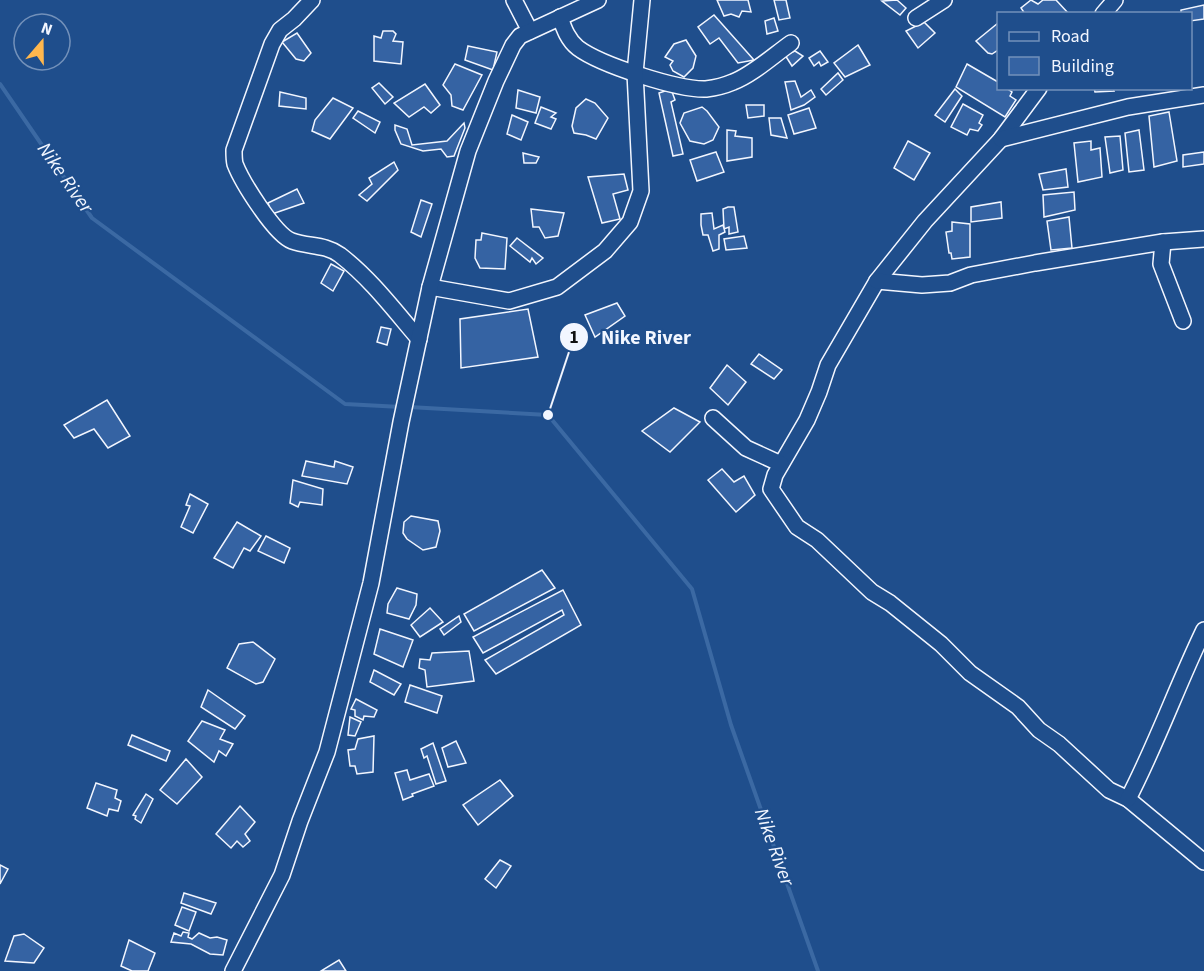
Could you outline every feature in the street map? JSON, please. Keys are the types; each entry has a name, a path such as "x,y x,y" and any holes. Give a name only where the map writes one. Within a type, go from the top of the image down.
{"street":[{"path":"312,0 280,30 272,44 234,150 234,162 254,200 284,236 292,241 321,246 337,253 360,271 420,339"},
{"path":"514,0 530,31"},
{"path":"233,971 282,875 327,752 371,583 401,422 430,287 468,151 496,81 513,45 520,36 598,0"},
{"path":"430,287 509,301 557,286 605,251 630,222 641,191 635,73 642,0"},
{"path":"916,18 944,0"},
{"path":"1106,12 1115,0"},
{"path":"560,17 566,35 577,47 601,61 675,84 706,89 735,82 791,43"},
{"path":"1038,90 1001,139 925,221 877,281 828,364 807,420 775,475 771,489 797,526 817,540 872,592 890,603 941,644 970,673 1018,707 1039,730 1081,762 1109,790 1128,799 1204,862"},
{"path":"1001,139 1128,107 1204,95"},
{"path":"877,281 922,285 950,283 970,275 1164,242 1204,239"},
{"path":"1164,242 1161,264 1183,321"},
{"path":"713,418 746,448 782,464"},
{"path":"1128,799 1158,740 1171,702 1204,630"}],"building":[{"path":"717,0 748,0 751,12 742,11 739,17 731,14 724,16"},
{"path":"774,0 786,0 790,18 779,20"},
{"path":"897,0 906,8 900,15 882,1"},
{"path":"1031,0 1038,4 1043,0 1056,0 1067,12 1024,12 1021,8"},
{"path":"1204,5 1204,19 1192,21 1192,12 1181,12 1181,10"},
{"path":"714,15 754,60 738,63 719,38 710,44 698,27"},
{"path":"774,18 778,31 767,34 765,21"},
{"path":"924,22 935,33 918,48 906,31"},
{"path":"997,24 997,51 992,54 988,53 976,41"},
{"path":"383,31 393,31 396,34 393,41 403,42 401,64 374,61 374,36 381,38"},
{"path":"297,33 311,53 304,61 296,59 282,42"},
{"path":"686,40 696,56 693,68 684,77 673,71 670,65 673,61 665,57 674,44"},
{"path":"858,45 870,65 845,77 834,63"},
{"path":"468,46 497,52 493,70 465,60"},
{"path":"795,51 803,56 792,66 785,55"},
{"path":"820,51 828,62 821,66 819,62 814,66 809,58"},
{"path":"455,64 482,75 463,110 452,106 451,95 443,85"},
{"path":"967,64 997,81 997,90 1012,92 1010,96 1016,100 1005,117 956,87"},
{"path":"838,73 843,80 826,95 821,89"},
{"path":"795,81 801,97 811,90 815,97 791,110 785,82"},
{"path":"379,83 393,97 385,104 372,88"},
{"path":"425,84 440,105 431,113 424,107 409,117 394,103"},
{"path":"671,89 675,100 671,102 683,154 673,156 659,93"},
{"path":"955,89 962,96 945,122 935,115"},
{"path":"518,90 540,97 536,113 516,108"},
{"path":"1094,90 1114,91 1095,92"},
{"path":"280,92 306,98 306,109 279,106"},
{"path":"333,98 353,108 330,139 312,131 315,120"},
{"path":"586,99 595,103 608,118 596,139 574,133 572,126 576,108"},
{"path":"963,104 983,115 979,123 982,125 978,131 970,129 967,135 951,127"},
{"path":"746,105 764,105 764,116 748,118"},
{"path":"541,107 556,113 551,117 556,119 551,129 535,123"},
{"path":"702,107 719,127 713,140 704,144 690,141 680,123 684,113"},
{"path":"809,108 816,128 794,134 788,115"},
{"path":"358,111 380,122 375,133 353,118"},
{"path":"1169,112 1177,161 1154,167 1149,116"},
{"path":"512,115 528,122 521,140 507,134"},
{"path":"769,118 781,118 787,138 771,135"},
{"path":"464,123 465,128 454,156 447,157 441,149 423,151 401,144 395,130 395,125 407,129 412,145 447,141"},
{"path":"727,130 736,131 735,136 752,138 752,157 727,161"},
{"path":"1139,130 1144,170 1129,172 1125,133"},
{"path":"1120,136 1123,170 1110,173 1105,137"},
{"path":"908,141 930,153 914,180 894,168"},
{"path":"1091,141 1091,150 1100,148 1102,177 1078,182 1074,143"},
{"path":"716,152 724,172 697,181 690,160"},
{"path":"1204,152 1204,164 1183,167 1183,155"},
{"path":"523,153 539,157 536,163 524,163"},
{"path":"394,162 398,170 367,201 359,195 372,184 369,178"},
{"path":"1066,169 1068,187 1043,190 1039,174"},
{"path":"624,174 628,190 613,194 620,219 602,223 588,177"},
{"path":"297,189 304,203 272,214 268,203"},
{"path":"1074,192 1075,210 1044,217 1043,195"},
{"path":"421,200 432,204 421,237 411,232"},
{"path":"1001,202 1002,218 971,222 971,207"},
{"path":"734,207 738,232 729,234 729,227 724,229 723,209"},
{"path":"531,209 564,213 558,236 545,238 539,227 533,227"},
{"path":"712,213 714,229 723,225 725,232 719,235 719,249 713,251 708,235 703,235 701,225 701,214"},
{"path":"1069,217 1072,248 1051,250 1047,221"},
{"path":"952,222 970,224 970,257 952,259 946,232 952,231"},
{"path":"482,233 507,238 505,269 480,268 475,258 476,240 481,240"},
{"path":"744,236 747,248 726,250 724,239"},
{"path":"517,238 543,258 536,264 532,258 530,262 510,246"},
{"path":"331,264 344,271 333,291 321,283"},
{"path":"617,303 625,316 595,337 585,315"},
{"path":"528,309 538,357 461,368 460,319"},
{"path":"381,327 391,329 387,345 377,342"},
{"path":"759,354 782,370 774,379 751,364"},
{"path":"727,365 746,382 728,405 710,388"},
{"path":"107,400 130,436 108,448 94,429 74,438 64,425"},
{"path":"674,408 700,422 670,452 642,431"},
{"path":"306,461 334,467 335,461 353,467 347,484 302,476"},
{"path":"722,469 734,482 744,476 755,495 736,512 708,480"},
{"path":"293,480 323,489 322,505 300,502 298,507 290,503"},
{"path":"190,494 208,504 193,533 181,527 190,506 186,505"},
{"path":"411,516 438,521 440,531 436,547 423,550 407,539 403,533 404,522"},
{"path":"237,522 261,536 250,551 244,548 233,568 214,558"},
{"path":"266,536 290,548 284,563 258,551"},
{"path":"542,570 555,588 474,631 464,614"},
{"path":"397,588 417,594 416,605 409,619 387,613 388,604"},
{"path":"563,590 581,625 496,674 485,660 564,615 562,610 483,653 473,637"},
{"path":"430,608 443,622 420,637 411,625"},
{"path":"459,616 461,622 444,635 440,629"},
{"path":"380,629 413,640 403,667 374,654"},
{"path":"253,642 275,659 263,682 256,684 227,668 239,644"},
{"path":"469,651 474,681 427,687 425,670 419,668 420,659 430,660 432,653"},
{"path":"374,670 401,684 394,695 370,682"},
{"path":"410,685 442,696 437,713 405,702"},
{"path":"208,690 245,716 235,729 201,707"},
{"path":"356,699 377,710 374,717 364,716 363,720 355,716 355,710 351,709"},
{"path":"350,717 361,722 355,736 348,735"},
{"path":"202,721 225,730 220,739 233,744 226,756 219,751 214,762 188,741"},
{"path":"132,735 170,751 166,761 128,745"},
{"path":"374,736 373,772 357,774 355,766 350,766 348,750 355,749 358,739"},
{"path":"456,741 466,763 448,767 442,748"},
{"path":"433,743 446,781 436,784 427,756 424,758 421,749"},
{"path":"186,759 202,777 177,804 160,790"},
{"path":"407,770 410,780 429,774 434,786 403,800 395,773"},
{"path":"500,780 513,796 478,825 463,805"},
{"path":"96,783 117,790 115,798 121,801 118,811 109,809 107,816 87,808"},
{"path":"146,794 153,799 141,823 133,815"},
{"path":"240,806 255,822 245,834 250,841 243,847 237,841 231,848 216,834"},
{"path":"500,860 511,866 496,888 485,879"},
{"path":"0,865 8,869 0,884"},
{"path":"184,893 216,903 211,914 181,903"},
{"path":"182,907 196,912 189,931 175,925"},
{"path":"183,932 189,933 188,937 192,939 199,933 210,938 217,937 227,940 223,955 210,954 191,944 171,942 174,933 181,936"},
{"path":"24,934 44,948 34,963 5,961 14,936"},
{"path":"129,940 155,953 148,971 132,971 121,966"},
{"path":"339,960 346,971 321,971"}],"waterway":[{"name":"Nike River","path":"0,84 92,218 345,404 401,407"},
{"name":"Nike River","path":"409,407 548,415 692,589 731,725 818,971"}],"place":[{"name":"Nike River","path":"548,415"}]}
